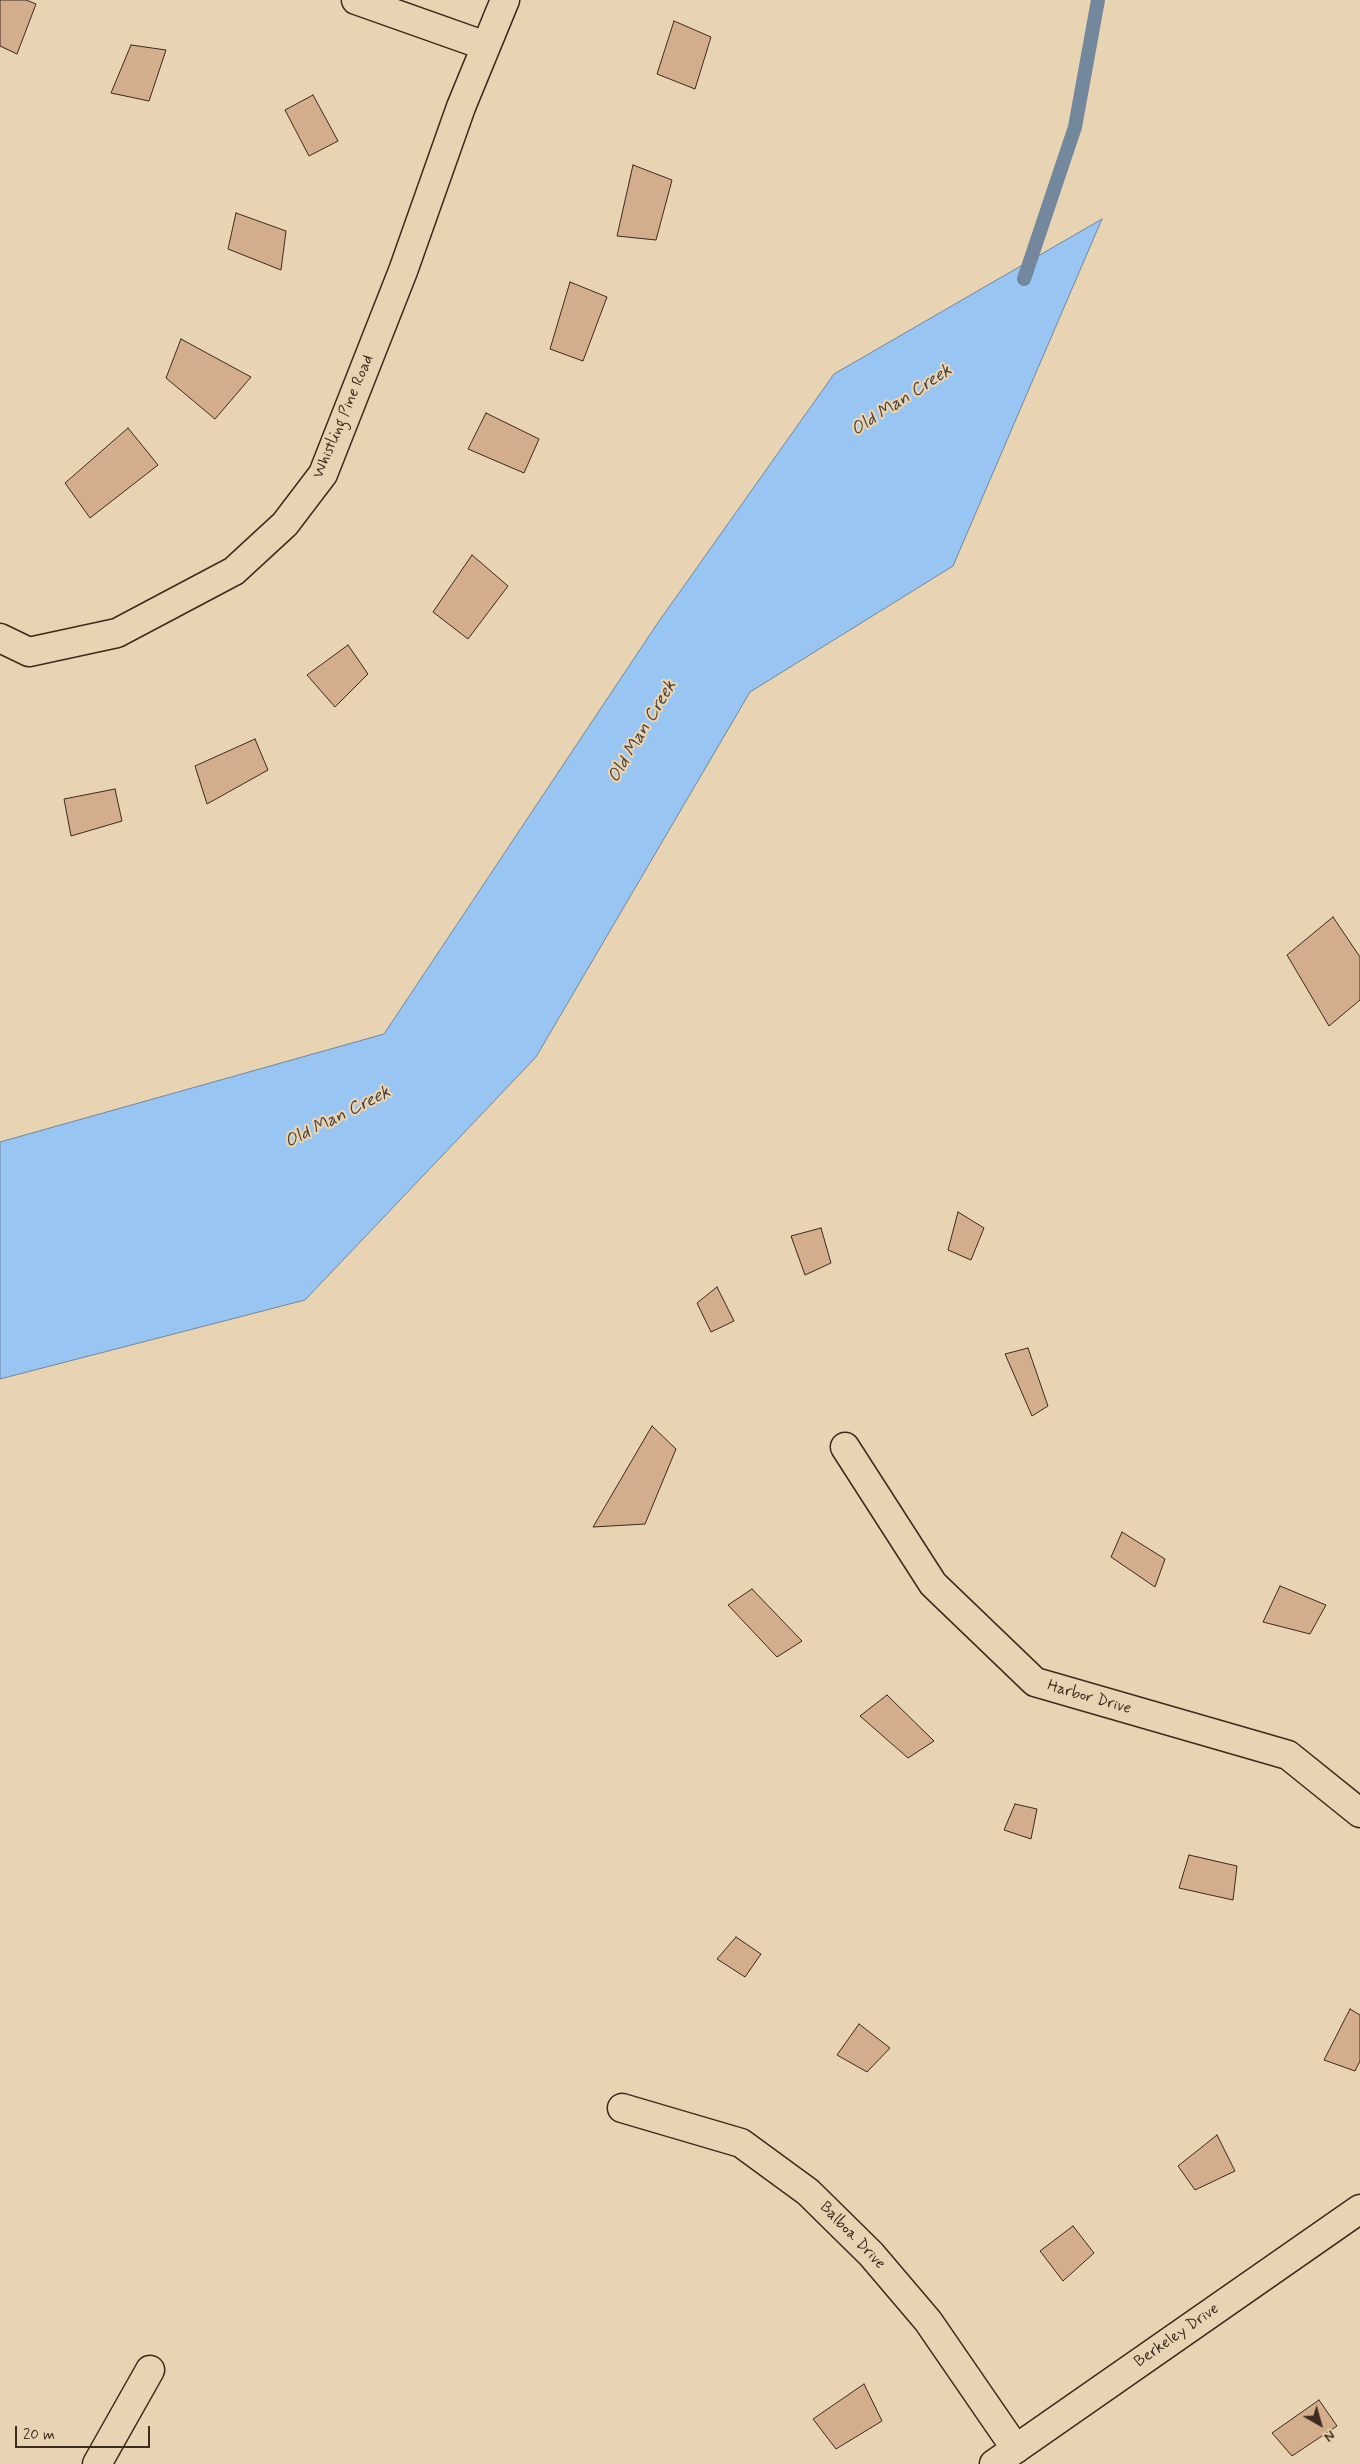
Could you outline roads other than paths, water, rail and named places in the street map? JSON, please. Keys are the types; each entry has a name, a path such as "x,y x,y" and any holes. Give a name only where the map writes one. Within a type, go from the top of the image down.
{"street":[{"path":"356,0 486,46"},
{"name":"Whistling Pine Road","path":"0,638 30,652 117,633 234,571 285,524 323,474 403,271 462,107 505,0"},
{"name":"Harbor Drive","path":"845,1447 933,1584 1035,1682 1288,1755 1360,1813"},
{"name":"Balboa Drive","path":"622,2108 741,2143 808,2192 871,2254 928,2321 1005,2456"},
{"name":"Berkeley Drive","path":"1005,2456 1360,2209"},
{"path":"97,2464 150,2370"}],"water":[{"path":"1102,219 953,566 750,692 536,1057 305,1300 0,1379 0,1142 384,1034 657,624 834,374"}],"waterway":[{"name":"Old Man Creek","path":"1024,279 1075,127 1098,0"}]}
